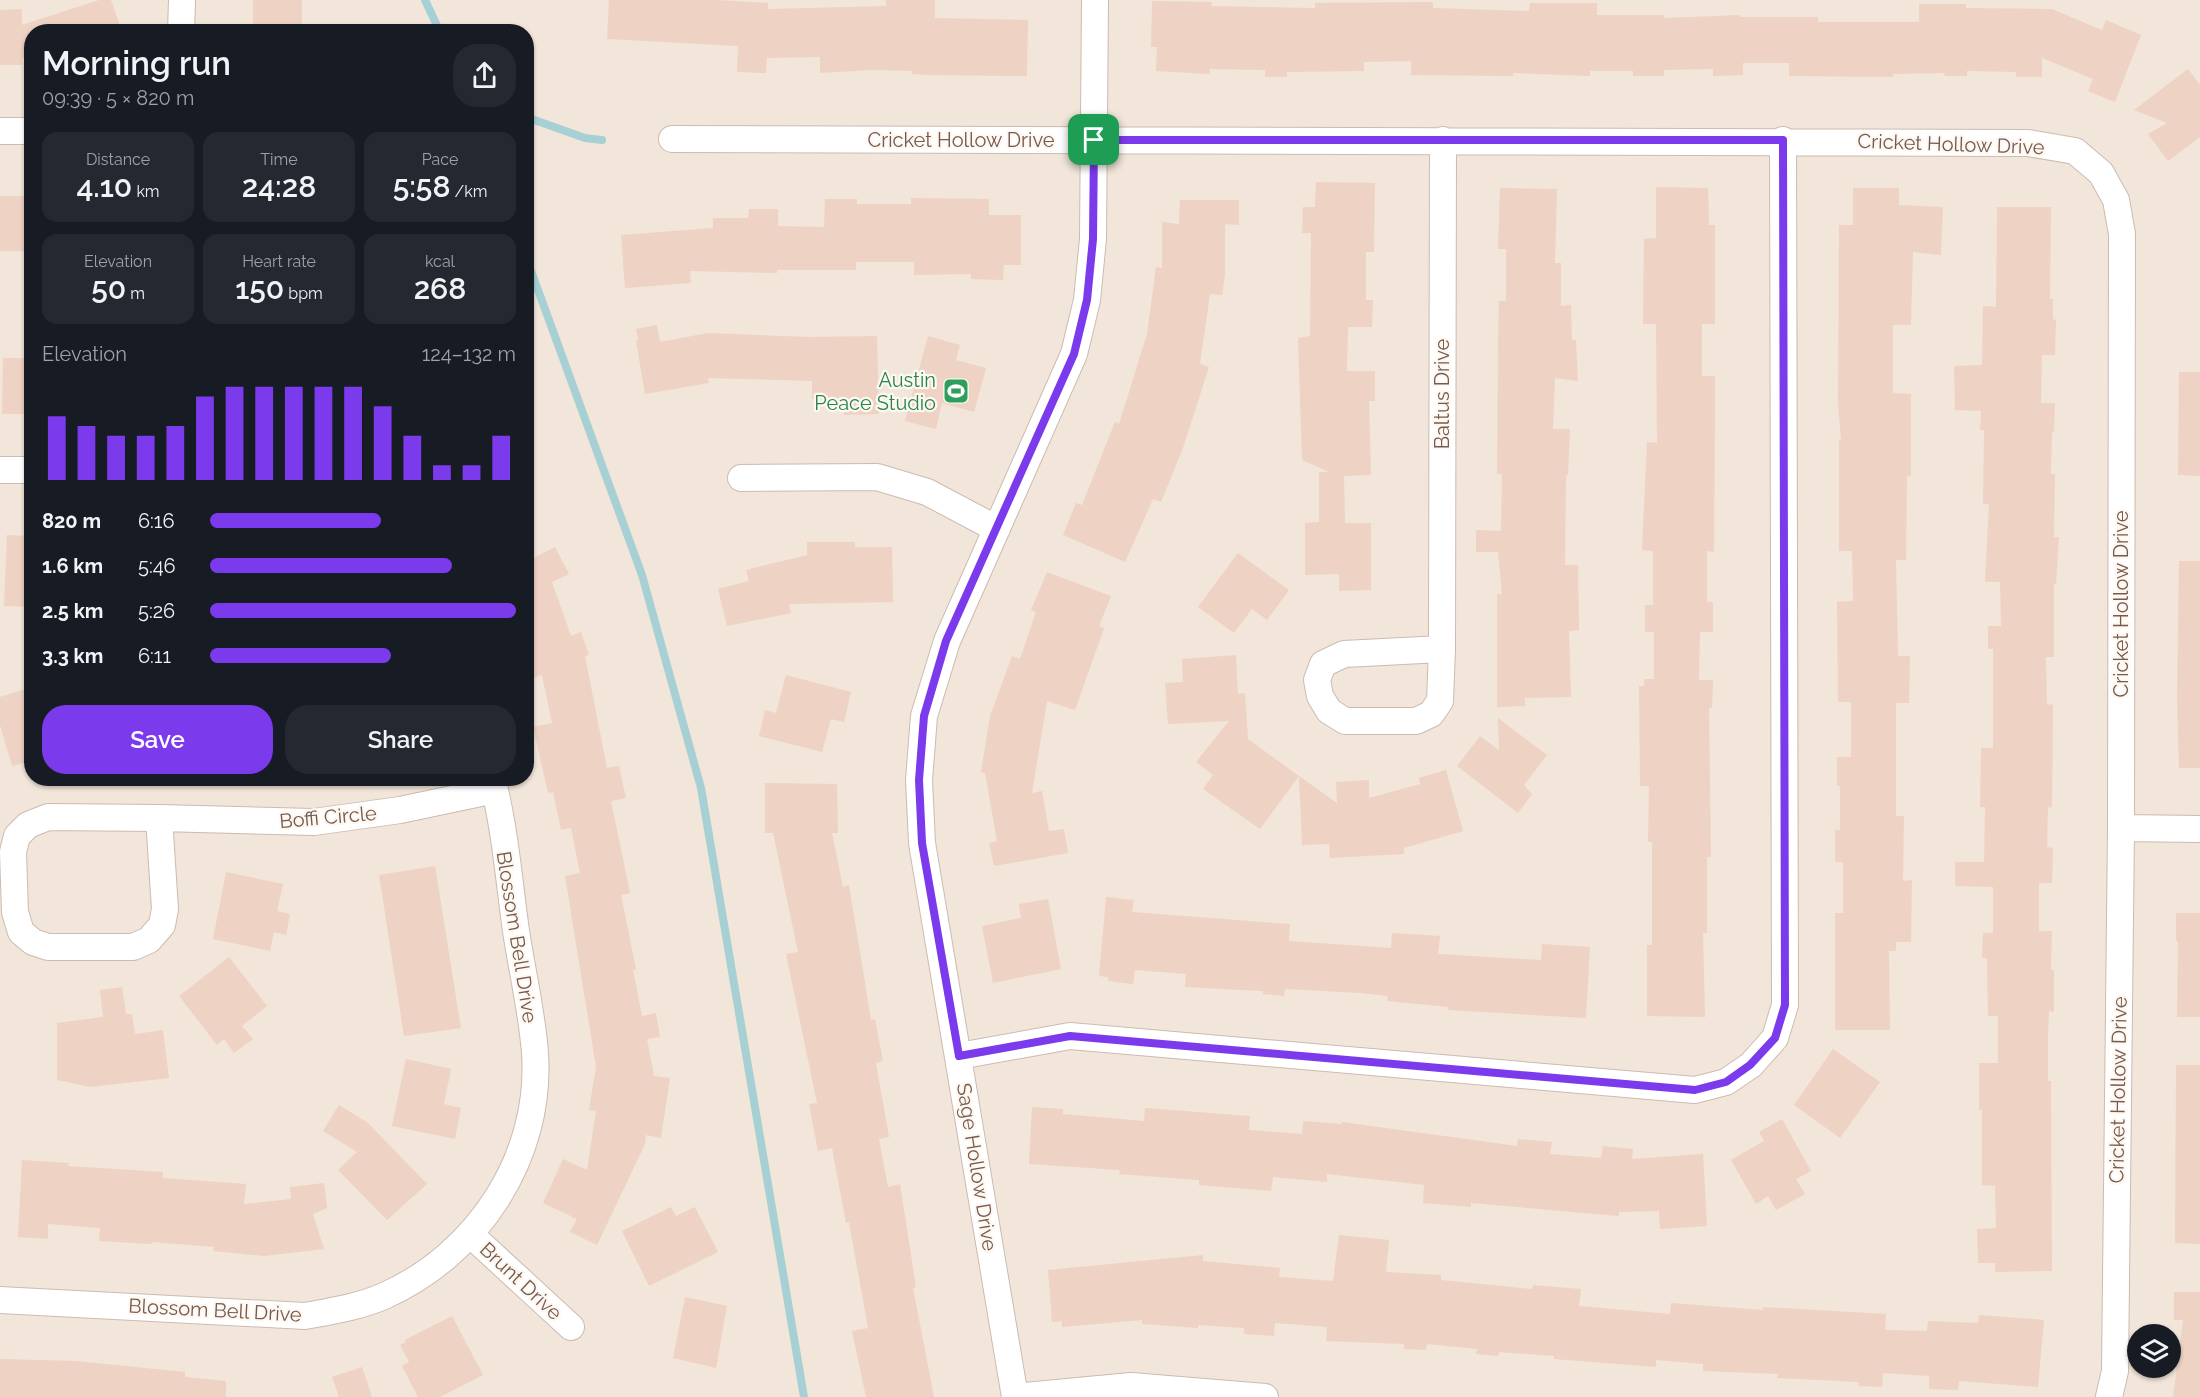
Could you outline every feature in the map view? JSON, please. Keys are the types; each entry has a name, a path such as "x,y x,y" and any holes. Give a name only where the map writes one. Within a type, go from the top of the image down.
{"street":[{"path":"181,24 182,0"},
{"name":"Sage Hollow Drive","path":"1015,1397 922,843 919,780 924,716 946,641 1074,354 1087,300 1093,239 1095,0"},
{"path":"0,131 24,131"},
{"name":"Cricket Hollow Drive","path":"672,139 1783,140 2028,143 2075,152 2101,174 2116,200 2122,234 2121,828 2115,1371 2109,1397"},
{"name":"Baltus Drive","path":"1442,649 1344,654 1323,664 1317,680 1320,696 1329,711 1345,721 1416,721 1431,714 1440,701 1442,649 1443,140"},
{"path":"959,1056 1070,1036 1695,1090 1726,1082 1750,1065 1775,1038 1785,1005 1783,140"},
{"path":"0,470 24,470"},
{"path":"741,478 877,477 927,492 997,529"},
{"name":"Boffi Circle","path":"159,818 165,909 162,925 149,940 133,947 48,947 33,942 21,932 15,912 13,852 17,836 28,825 48,818 159,818 314,822 400,810 487,786"},
{"name":"Blossom Bell Drive","path":"0,1300 305,1316 346,1309 384,1296 428,1272 471,1235 507,1184 524,1145 532,1101 535,1054 494,786"},
{"path":"2121,828 2200,829"},
{"name":"Brunt Drive","path":"471,1235 571,1327"},
{"path":"1015,1397 1131,1386 1265,1397"}],"shaded area":[{"path":"0,0 2200,0 2200,1397 0,1397"}],"building":[{"path":"99,0 111,0 119,24 25,24"},
{"path":"253,0 302,0 302,24 253,24"},
{"path":"609,0 717,0 768,3 768,9 886,6 886,0 935,0 935,18 1028,20 1027,76 930,75 912,74 912,71 872,70 820,73 820,57 767,58 766,73 737,72 738,46 607,39"},
{"path":"1152,1 1212,2 1211,6 1315,8 1315,3 1433,2 1433,8 1529,11 1530,3 1597,3 1597,15 1664,15 1664,18 1740,15 1740,17 1818,17 1818,22 1919,22 1919,4 1966,4 1966,8 2052,9 2102,30 2106,20 2141,35 2115,102 2088,91 2093,79 2042,58 2042,77 2016,77 2016,72 1967,71 1967,76 1945,76 1944,73 1893,74 1893,77 1789,76 1789,63 1743,63 1743,75 1713,76 1713,69 1664,70 1664,76 1633,76 1633,71 1590,71 1590,76 1513,73 1513,76 1411,75 1411,61 1364,62 1364,71 1287,72 1287,77 1265,77 1265,70 1210,69 1210,74 1156,71 1157,47 1151,47"},
{"path":"22,9 22,25 24,24 22,65 0,65 0,10"},
{"path":"2188,69 2200,85 2200,137 2168,161 2148,134 2167,123 2134,110"},
{"path":"1316,182 1375,183 1374,252 1366,252 1366,300 1373,300 1372,327 1348,327 1347,371 1375,371 1375,401 1369,401 1371,475 1344,476 1345,523 1371,523 1371,590 1339,591 1339,574 1305,575 1305,523 1319,522 1319,472 1329,472 1302,460 1298,338 1310,336 1311,233 1302,233 1303,207 1315,207"},
{"path":"1656,187 1708,188 1709,225 1715,225 1715,324 1702,324 1702,376 1715,376 1714,552 1707,551 1707,602 1713,602 1713,632 1700,632 1699,680 1713,680 1712,708 1709,708 1711,857 1707,857 1707,933 1703,933 1705,1017 1647,1016 1647,945 1652,945 1652,842 1648,842 1649,786 1640,786 1639,686 1644,686 1644,679 1654,679 1654,632 1645,632 1645,605 1653,605 1653,551 1642,550 1647,442 1657,443 1656,324 1643,324 1644,239 1656,238"},
{"path":"1500,188 1557,189 1555,263 1561,263 1561,306 1571,305 1572,340 1576,340 1578,381 1555,378 1553,429 1570,429 1568,475 1566,475 1565,565 1578,565 1579,630 1569,631 1571,697 1525,698 1525,706 1497,707 1497,594 1502,594 1498,552 1476,552 1476,530 1501,531 1502,474 1497,474 1498,339 1499,301 1506,301 1506,249 1498,249"},
{"path":"1853,188 1899,188 1899,205 1943,207 1941,255 1913,252 1911,325 1893,325 1893,393 1911,394 1911,476 1907,476 1906,560 1896,560 1898,656 1910,656 1909,703 1896,703 1896,816 1904,816 1903,881 1912,880 1911,942 1896,942 1896,951 1889,951 1890,1030 1835,1030 1835,913 1843,913 1843,862 1835,862 1835,830 1840,830 1840,786 1837,786 1837,757 1851,757 1851,702 1838,702 1837,602 1853,601 1852,551 1839,551 1839,440 1841,440 1838,403 1839,225 1853,225"},
{"path":"0,196 24,196 24,251 0,251"},
{"path":"911,198 989,199 989,215 1021,215 1021,265 1004,265 1003,280 971,279 971,274 914,275 914,262 856,262 856,270 777,270 777,273 690,271 691,283 625,288 621,235 713,228 713,218 748,218 749,209 778,209 778,226 824,227 825,199 857,199 857,204 911,204"},
{"path":"1180,200 1239,200 1239,225 1225,224 1225,275 1222,295 1210,294 1200,364 1209,367 1183,448 1161,502 1153,499 1125,562 1063,535 1076,503 1082,505 1115,422 1119,424 1147,334 1156,267 1162,268 1162,222 1179,224"},
{"path":"1997,207 2051,207 2050,299 2053,299 2053,319 2056,320 2055,355 2042,355 2041,403 2055,403 2051,474 2055,474 2054,537 2059,537 2056,584 2054,583 2054,657 2046,657 2047,705 2053,704 2052,808 2048,807 2047,847 2053,848 2052,883 2039,883 2039,931 2052,931 2051,970 2054,970 2054,1012 2049,1011 2048,1035 2048,1081 2051,1081 2052,1271 1995,1272 1995,1263 1978,1263 1977,1229 1996,1228 1995,1186 1982,1185 1982,1110 1979,1110 1979,1063 1998,1063 1998,1016 1988,1016 1987,958 1982,958 1983,933 1993,933 1993,887 1955,886 1955,862 1984,862 1985,807 1980,807 1981,748 1993,748 1993,649 1988,649 1988,626 2001,626 2000,582 1985,582 1989,504 1983,504 1984,430 1980,430 1981,411 1955,410 1954,366 1982,365 1983,306 1996,307"},
{"path":"657,325 660,342 708,333 809,337 877,336 879,414 844,415 844,398 812,399 812,381 708,378 709,383 645,394 636,329"},
{"path":"928,336 960,345 956,360 986,368 974,412 942,403 936,429 905,421"},
{"path":"3,358 24,358 24,414 2,414"},
{"path":"2179,372 2200,372 2200,476 2178,475"},
{"path":"7,535 24,536 24,607 4,606"},
{"path":"807,542 855,542 855,547 892,547 893,602 789,604 791,613 727,626 718,589 749,581 746,570 807,555"},
{"path":"555,547 569,574 552,582 571,636 581,632 589,655 585,656 607,768 619,766 626,798 611,801 630,893 621,895 636,969 633,970 642,1016 656,1013 660,1037 647,1039 654,1076 670,1078 661,1138 646,1135 645,1144 597,1245 570,1232 577,1219 543,1203 563,1159 587,1170 596,1111 589,1110 596,1067 565,876 580,873 571,828 561,830 553,792 548,793 534,731 534,727 552,723 542,675 534,678 534,558"},
{"path":"1238,553 1289,590 1267,620 1252,609 1234,633 1198,607"},
{"path":"2179,561 2200,561 2200,768 2179,768 2177,699"},
{"path":"1047,572 1111,596 1099,626 1104,628 1075,710 1047,701 1032,793 1042,791 1049,831 1064,829 1068,853 994,866 989,843 997,841 985,773 981,772 990,716 1012,656 1020,659 1036,612 1031,610"},
{"path":"1236,655 1238,694 1245,693 1248,739 1299,776 1260,829 1203,789 1213,775 1196,762 1229,721 1168,724 1165,683 1183,682 1182,659"},
{"path":"786,675 851,692 844,722 831,719 822,752 759,736 765,710 776,713"},
{"path":"24,690 24,763 12,766 0,725 0,697"},
{"path":"1498,718 1547,755 1524,785 1532,794 1518,813 1457,766 1480,736 1499,750"},
{"path":"1446,770 1463,831 1404,848 1404,854 1330,858 1329,844 1302,845 1299,776 1337,803 1336,782 1369,780 1369,798 1420,784 1419,778"},
{"path":"765,783 837,784 838,833 832,833 843,887 849,885 871,1020 875,1019 883,1061 876,1063 889,1137 879,1139 888,1187 900,1184 916,1287 913,1288 934,1397 866,1397 852,1331 868,1328 849,1222 846,1223 832,1148 818,1151 809,1104 817,1103 786,954 798,952 773,833 765,833"},
{"path":"435,866 461,1028 404,1036 379,875"},
{"path":"226,872 283,884 277,911 290,914 286,935 274,932 270,951 213,939"},
{"path":"1106,897 1134,900 1132,912 1290,924 1289,941 1391,948 1392,933 1440,936 1438,954 1541,960 1542,944 1590,947 1586,1018 1448,1010 1449,1007 1387,1001 1388,996 1360,993 1285,989 1284,996 1263,994 1263,991 1185,987 1186,974 1135,970 1133,984 1108,981 1108,977 1099,976"},
{"path":"1048,899 1061,969 993,983 982,926 1021,918 1019,904"},
{"path":"2176,913 2200,913 2200,1017 2177,1017"},
{"path":"229,957 267,1006 242,1026 253,1039 234,1053 224,1039 217,1045 179,996"},
{"path":"122,987 126,1014 132,1014 135,1034 163,1030 169,1078 90,1087 57,1080 57,1023 103,1017 100,990"},
{"path":"1833,1049 1880,1082 1840,1138 1794,1105"},
{"path":"406,1059 451,1069 444,1104 461,1108 455,1139 392,1126"},
{"path":"2176,1065 2200,1065 2200,1244 2175,1243"},
{"path":"339,1105 368,1123 427,1184 387,1220 338,1170 357,1152 323,1131"},
{"path":"1032,1107 1063,1109 1063,1114 1144,1121 1145,1108 1250,1116 1249,1130 1302,1134 1303,1121 1342,1124 1342,1122 1517,1146 1518,1139 1552,1142 1550,1154 1601,1158 1603,1146 1633,1149 1632,1159 1703,1154 1707,1226 1660,1229 1659,1211 1619,1212 1619,1216 1471,1203 1471,1207 1423,1203 1424,1185 1327,1174 1327,1182 1273,1177 1271,1191 1199,1185 1199,1180 1119,1174 1120,1170 1029,1164"},
{"path":"1782,1119 1811,1171 1796,1179 1805,1194 1776,1210 1768,1196 1756,1204 1731,1160 1764,1141 1759,1132"},
{"path":"22,1160 69,1163 68,1166 163,1172 163,1178 246,1184 244,1204 291,1199 290,1187 324,1183 327,1208 313,1214 324,1249 264,1256 213,1251 214,1247 99,1241 100,1228 48,1224 48,1239 18,1237"},
{"path":"671,1207 676,1216 695,1207 718,1252 649,1286 622,1231"},
{"path":"1339,1235 1389,1240 1386,1272 1441,1275 1441,1280 1532,1289 1533,1285 1581,1289 1579,1306 1670,1314 1671,1303 1763,1310 1763,1307 1886,1314 1885,1330 1927,1331 1928,1321 1978,1323 1979,1315 2044,1320 2038,1387 1959,1381 1958,1390 1929,1389 1929,1376 1883,1373 1882,1387 1859,1386 1859,1382 1777,1378 1778,1374 1703,1371 1703,1364 1656,1360 1656,1367 1499,1352 1498,1356 1476,1354 1477,1349 1427,1344 1426,1350 1404,1349 1404,1344 1326,1341 1327,1327 1275,1323 1274,1336 1244,1334 1244,1328 1198,1325 1198,1328 1142,1324 1142,1320 1062,1327 1062,1321 1052,1322 1048,1270 1203,1255 1203,1261 1280,1268 1279,1277 1333,1281"},
{"path":"2174,1292 2200,1292 2200,1397 2173,1397 2175,1378 2181,1378 2183,1320 2174,1320"},
{"path":"685,1297 727,1306 716,1368 673,1358"},
{"path":"452,1316 483,1375 440,1397 418,1397 402,1366 409,1362 400,1345 406,1342 405,1340"},
{"path":"0,1359 75,1361 185,1372 185,1377 226,1381 226,1397 0,1397"},
{"path":"362,1367 372,1397 339,1397 332,1377"}],"waterway":[{"path":"425,0 436,24"},
{"path":"534,120 585,138 602,140"},
{"path":"534,279 642,575 701,788 804,1397"}],"place":[{"name":"Austin Peace Studio","path":"956,391"}],"route":[{"path":"1094,140 1783,140 1785,1005 1775,1038 1750,1065 1726,1082 1695,1090 1070,1036 959,1056 922,843 919,780 924,716 946,641 1074,354 1087,300 1093,239 1094,140"}]}
